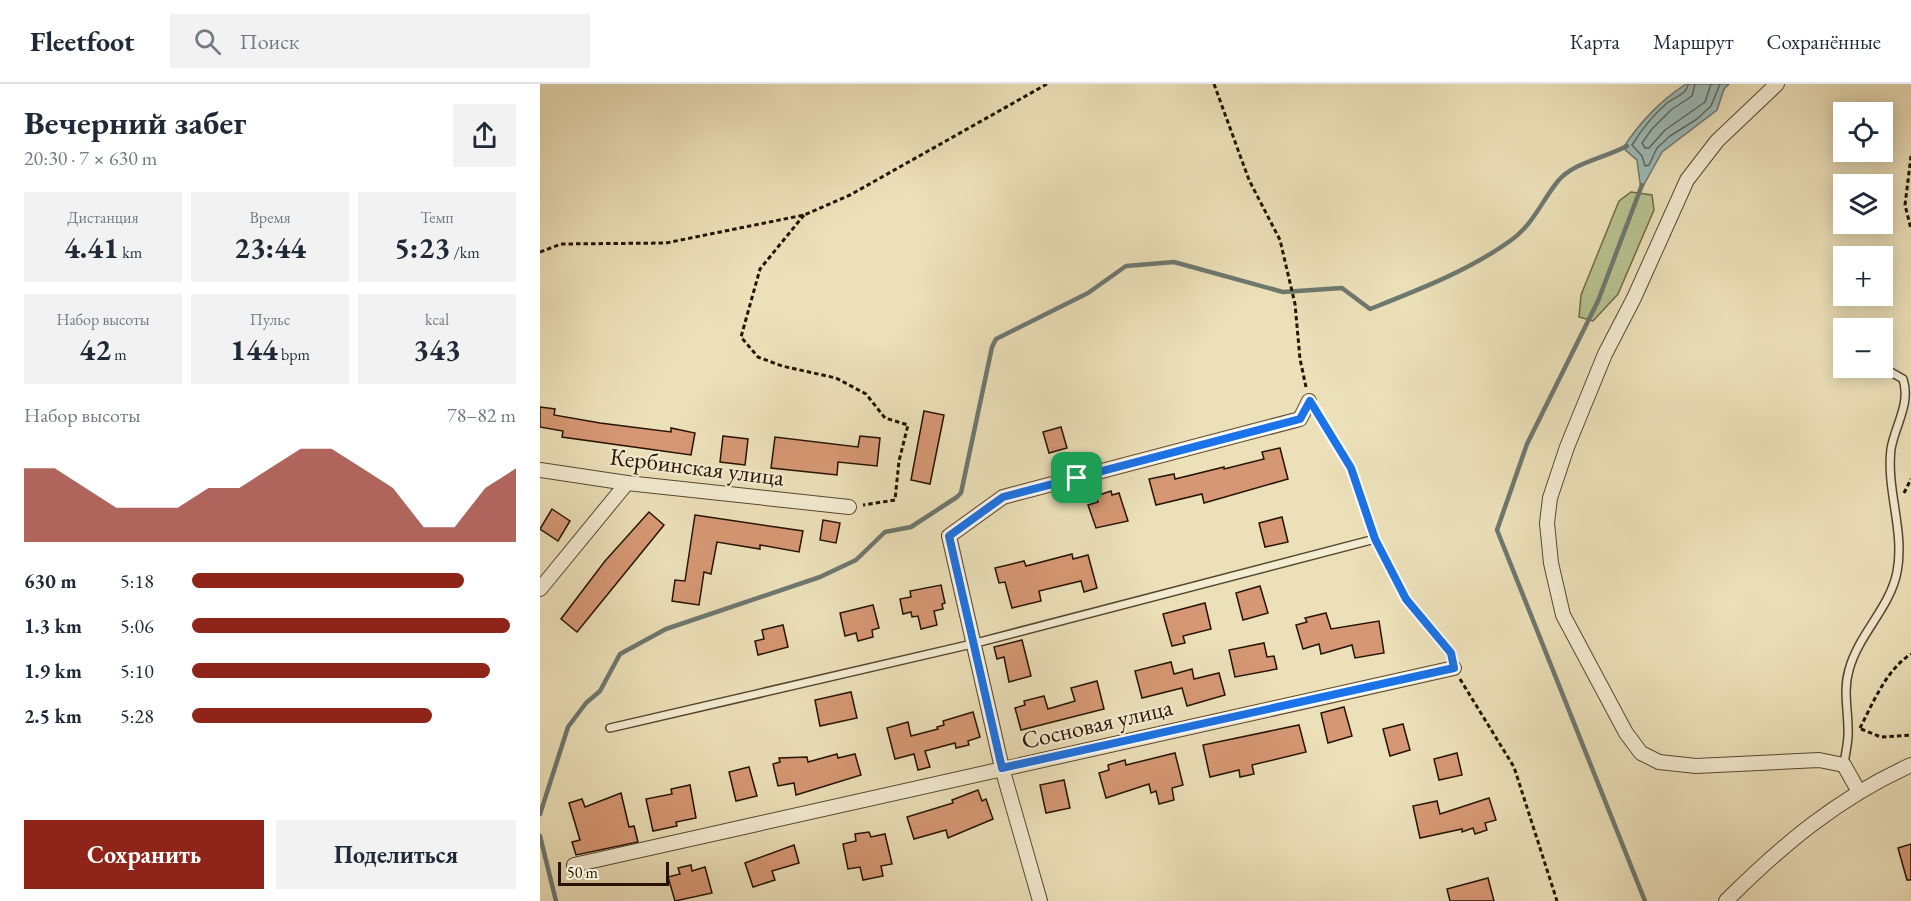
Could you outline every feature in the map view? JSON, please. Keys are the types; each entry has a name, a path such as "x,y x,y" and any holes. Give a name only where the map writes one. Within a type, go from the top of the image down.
{"street":[{"path":"1777,84 1717,141 1687,180 1634,298 1605,354 1567,447 1550,498 1547,523 1551,563 1563,615 1626,733 1641,753 1659,762 1696,766 1819,760 1844,765 1859,792"},
{"path":"1040,901 1002,768 972,645 949,536 1003,497 1300,419 1310,401"},
{"name":"Кербинская улица","path":"540,470 627,483 849,507"},
{"path":"540,590 627,483"},
{"name":"Сосновая улица","path":"574,865 1454,668"},
{"path":"1726,901 1812,822 1859,792 1911,765"}],"lane":[{"path":"1844,765 1848,731 1845,696 1848,671 1856,652 1893,586 1897,572 1899,550 1890,471 1891,447 1907,391 1903,379 1893,374"},
{"path":"610,728 972,645 1375,539"}],"path":[{"path":"540,252 561,244 666,243 804,215 850,195 1047,84"},
{"path":"1214,84 1249,180 1280,240 1295,304 1300,359 1310,401 1351,468 1375,539 1406,599 1451,653 1454,668 1514,767 1557,901"},
{"path":"1911,156 1905,205 1911,229"},
{"path":"804,215 760,268 741,337 758,357 782,366 836,378 866,394 885,418 908,425 899,461 895,500 849,507"},
{"path":"1911,654 1904,658 1884,682 1860,728 1881,736 1911,735"}],"green space":[{"path":"1631,192 1652,195 1654,210 1618,294 1593,321 1579,317 1581,295 1619,201"}],"water":[{"path":"1686,84 1729,84 1724,89 1717,110 1662,152 1641,190 1637,160 1623,148 1651,113"}],"building":[{"path":"540,407 555,409 554,415 600,423 671,432 671,428 695,433 691,455 562,437 563,431 540,427"},
{"path":"924,411 944,415 930,484 911,480"},
{"path":"1061,427 1067,448 1049,453 1043,432"},
{"path":"723,436 748,439 745,465 720,462"},
{"path":"860,436 880,438 877,466 838,462 837,475 771,468 775,437 858,447"},
{"path":"1280,448 1288,479 1204,503 1202,494 1156,505 1149,479 1174,474 1175,479 1224,467 1224,469 1264,459 1262,452"},
{"path":"1111,491 1112,495 1119,493 1128,521 1096,528 1088,505 1098,502 1096,496"},
{"path":"552,509 570,521 558,541 540,529"},
{"path":"649,512 664,525 577,632 561,619 605,561"},
{"path":"695,515 803,531 799,552 760,545 760,549 717,542 711,574 704,572 699,605 672,601 675,580 685,581"},
{"path":"1282,517 1288,542 1265,547 1259,523"},
{"path":"823,520 840,523 836,543 820,540"},
{"path":"1072,554 1073,559 1088,555 1097,588 1084,592 1081,581 1039,591 1041,601 1012,608 1005,582 999,583 995,568 1024,561 1026,566"},
{"path":"941,585 945,603 942,604 943,609 934,611 937,625 921,629 918,616 912,617 911,612 903,614 900,599 911,597 910,591"},
{"path":"1260,586 1268,613 1243,620 1236,593"},
{"path":"1205,603 1211,629 1183,636 1185,643 1172,646 1163,614"},
{"path":"873,605 879,628 872,630 873,637 858,641 856,633 845,636 840,613"},
{"path":"1326,613 1331,629 1379,621 1384,653 1355,658 1352,645 1321,654 1319,644 1303,649 1296,625 1307,622 1305,618"},
{"path":"783,625 788,647 758,655 755,641 764,639 762,630"},
{"path":"1022,640 1031,676 1009,682 1004,657 997,659 994,647"},
{"path":"1264,643 1267,657 1274,656 1277,669 1235,677 1229,650"},
{"path":"1171,662 1174,674 1192,669 1194,679 1219,673 1225,695 1187,706 1182,688 1142,698 1135,671"},
{"path":"1097,681 1104,709 1021,730 1015,708 1025,705 1024,701 1044,696 1048,709 1075,701 1071,688"},
{"path":"851,692 857,718 820,726 815,700"},
{"path":"1344,707 1352,736 1328,743 1321,713"},
{"path":"973,712 980,737 968,741 969,745 956,748 955,743 925,751 930,767 918,770 914,754 895,759 887,728 908,722 911,736 938,729 937,727 944,725 943,721"},
{"path":"1403,724 1410,750 1390,756 1383,729"},
{"path":"1299,725 1306,752 1252,765 1254,774 1240,777 1239,770 1210,777 1203,745"},
{"path":"1175,753 1183,785 1172,788 1174,800 1159,804 1156,791 1151,793 1149,784 1106,798 1099,773 1109,770 1108,765 1125,760 1126,765"},
{"path":"1457,753 1462,775 1439,780 1434,759"},
{"path":"837,754 838,758 855,754 861,775 796,795 794,783 778,786 773,764 780,762 779,758 807,757 808,762"},
{"path":"749,767 757,796 736,801 729,772"},
{"path":"1064,780 1070,808 1046,813 1040,785"},
{"path":"690,785 696,818 676,822 677,826 653,831 646,799 672,794 671,789"},
{"path":"978,790 982,801 986,799 993,819 948,838 946,830 914,839 907,817 953,803 952,800"},
{"path":"621,793 629,827 634,826 638,842 576,855 572,842 580,840 569,803 582,799 585,807"},
{"path":"1489,798 1496,820 1485,823 1487,830 1475,834 1473,828 1462,832 1462,829 1420,838 1413,806 1437,801 1440,814"},
{"path":"869,832 871,837 885,834 892,864 881,866 883,876 863,880 860,867 848,869 843,844 856,841 855,834"},
{"path":"1911,844 1911,880 1907,880 1898,848"},
{"path":"794,845 799,863 772,871 775,880 753,887 745,863"},
{"path":"691,865 692,871 705,867 712,893 675,901 668,877 680,874 678,868"},
{"path":"1488,878 1494,901 1450,901 1447,889"}],"waterway":[{"path":"540,814 568,727 586,703 600,691 620,654 666,629 820,577 856,560 885,532 911,527 961,493 992,347 996,339 1088,293 1126,266 1174,262 1283,292 1342,288 1370,309 1442,279 1494,252 1525,228 1558,181 1572,169 1627,146"},
{"path":"1642,185 1598,301 1527,444 1497,530 1645,901"},
{"path":"540,836 556,901"}],"route":[{"path":"1310,401 1351,468 1375,539 1406,599 1451,653 1454,668 1355,688 1002,768 972,645 949,536 1003,497 1077,478 1300,419 1310,401"}]}
